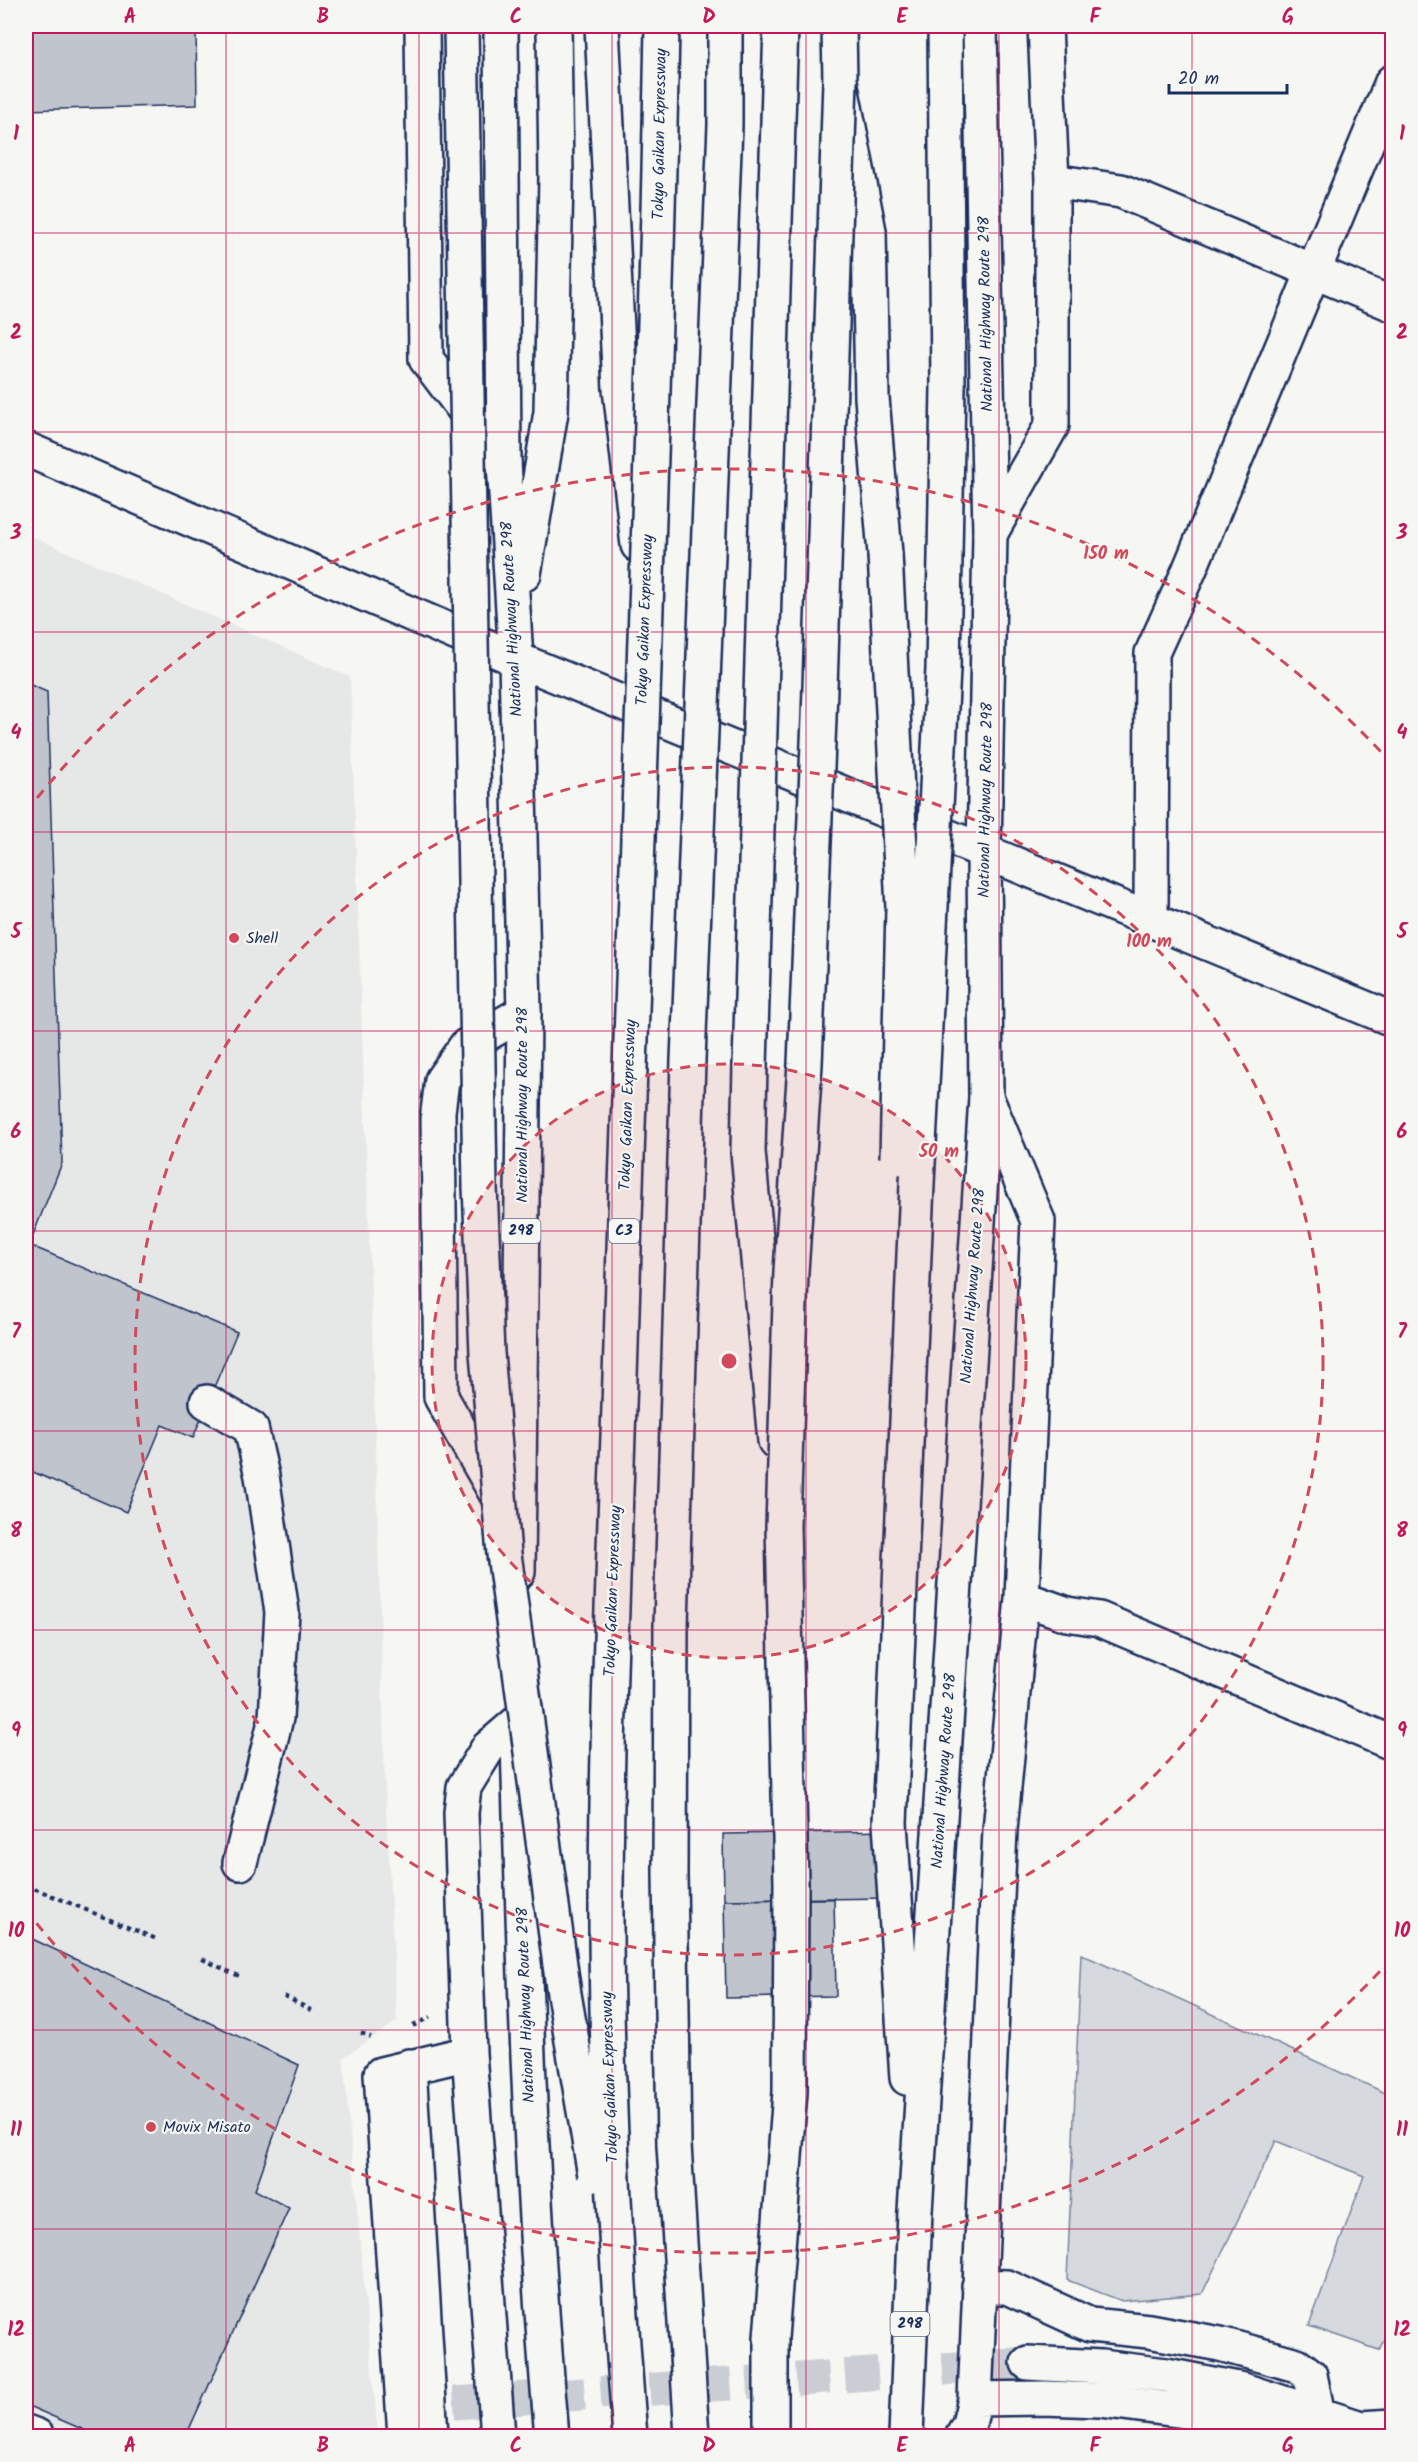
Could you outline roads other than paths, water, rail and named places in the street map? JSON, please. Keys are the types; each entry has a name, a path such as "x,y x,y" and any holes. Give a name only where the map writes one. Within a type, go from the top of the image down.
{"main road":[{"path":"422,26 426,359 504,462"},
{"path":"461,26 480,1187 487,1353 504,1554 562,1983 621,2319"},
{"name":"National Highway Route 298","path":"501,26 504,462 515,645 524,1012 517,1723 525,2010 544,2352 552,2436"},
{"path":"515,645 551,412 556,177 554,26"},
{"path":"602,26 620,389 646,606"},
{"name":"Tokyo Gaikan Expressway","path":"630,2436 621,2319 610,2107 606,1916 611,1664 658,243 662,26"},
{"path":"692,2436 674,2145 669,1874 671,1625 688,1072 725,125 725,26"},
{"path":"781,26 748,1152 783,1526"},
{"path":"771,2436 771,2338 790,2092 791,1883 783,1526 791,1270 805,1064 819,718 840,81 839,26"},
{"path":"907,1184 943,669 948,386 945,26"},
{"name":"National Highway Route 298","path":"906,2436 915,2211 986,1097 984,853 990,534 980,26"},
{"path":"990,534 1052,425 1052,181 1045,26"},
{"path":"840,81 869,231 872,398 885,554 903,908 907,1184 915,1265 890,1823 915,2211"},
{"path":"1151,918 1152,653 1189,571 1392,82"},
{"path":"1052,181 1121,191 1392,304"},
{"path":"26,449 515,645 984,853 1151,918 1392,1019"},
{"path":"518,1532 441,1397 438,1112 442,1080 466,1046 524,1012"},
{"path":"962,2436 969,2424 975,2398 1000,1830 1022,1598 1038,1221 986,1097"},
{"path":"207,1402 251,1428 262,1476 282,1612 276,1718 240,1863"},
{"path":"1022,1598 1067,1614 1099,1619 1392,1743"},
{"path":"498,2436 469,2053 461,1813 464,1787 488,1748 517,1723"},
{"path":"405,2436 381,2074 469,2053"},
{"path":"409,2066 441,2403 431,2436"},
{"path":"979,2286 1008,2287 1090,2325 1149,2331 1220,2344 1298,2365 1310,2375 1318,2415"},
{"path":"1028,2363 1101,2367 1166,2374 1243,2390 1370,2430"},
{"path":"975,2398 1100,2400 1185,2411 1296,2434 1370,2430"},
{"path":"26,2432 37,2436"}],"tunnel":[{"path":"454,2403 1028,2363"}],"place":[{"name":"Shell","path":"234,938"},
{"name":"Movix Misato","path":"151,2127"}]}
